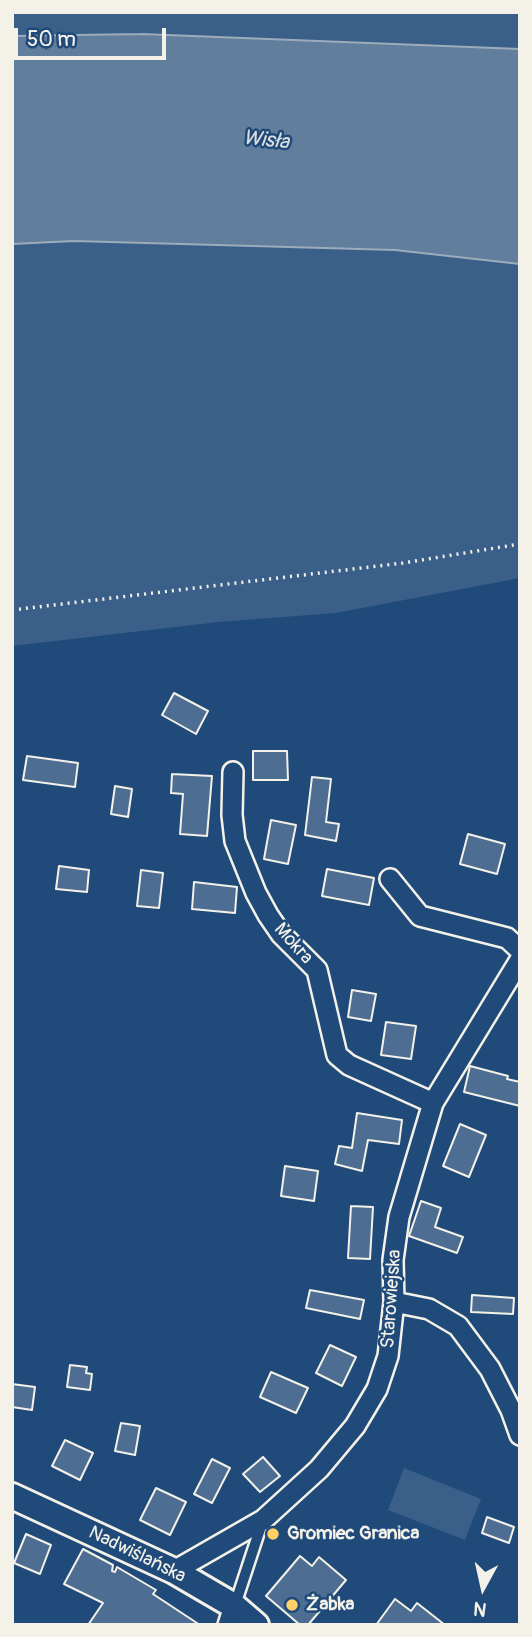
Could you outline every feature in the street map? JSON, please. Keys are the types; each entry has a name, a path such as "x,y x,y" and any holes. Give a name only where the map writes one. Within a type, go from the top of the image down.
{"street":[{"name":"Mokra","path":"233,772 232,815 235,841 256,893 274,925 317,970 337,1055 349,1065 433,1103"},
{"path":"390,880 420,916 507,938 520,950"},
{"name":"Starowiejska","path":"174,1571 263,1520 318,1468 355,1426 377,1389 388,1356 394,1302 393,1260 398,1217 433,1103 520,960"},
{"path":"394,1302 429,1310 458,1326 490,1369 511,1410 520,1435"},
{"name":"Nadwiślańska","path":"12,1496 174,1571 231,1615 256,1625"}],"lane":[{"path":"231,1615 263,1520"}],"path":[{"path":"12,610 404,563 520,544"}],"shaded area":[{"path":"12,12 520,12 520,49 142,34 12,36"},
{"path":"74,241 395,250 520,264 520,578 336,613 219,622 12,646 12,244"},
{"path":"404,1468 481,1499 465,1540 388,1510"}],"water":[{"name":"Wisła","path":"142,34 520,49 520,264 395,250 74,241 12,244 12,36"}],"building":[{"path":"174,693 208,711 196,734 162,715"},
{"path":"253,751 287,751 288,780 253,780"},
{"path":"27,756 78,763 75,787 23,780"},
{"path":"172,774 212,776 207,836 180,834 183,794 171,793"},
{"path":"312,777 331,779 326,822 339,824 336,841 305,835"},
{"path":"115,786 132,789 128,817 111,814"},
{"path":"271,820 296,825 288,864 264,859"},
{"path":"468,834 505,844 497,874 460,864"},
{"path":"59,866 89,870 87,892 56,889"},
{"path":"327,869 374,878 369,905 322,896"},
{"path":"141,870 163,873 159,908 137,906"},
{"path":"194,882 237,887 235,913 192,909"},
{"path":"352,990 376,994 371,1021 348,1017"},
{"path":"386,1022 416,1026 411,1059 381,1055"},
{"path":"470,1066 520,1082 520,1106 464,1092"},
{"path":"357,1113 402,1120 399,1144 368,1140 362,1171 335,1164 339,1146 352,1148"},
{"path":"460,1124 486,1135 469,1177 443,1166"},
{"path":"285,1166 318,1171 314,1201 281,1196"},
{"path":"421,1201 441,1208 435,1227 463,1237 457,1253 409,1236"},
{"path":"351,1206 373,1207 370,1259 348,1258"},
{"path":"310,1290 364,1300 360,1319 306,1308"},
{"path":"472,1295 514,1298 513,1314 471,1312"},
{"path":"330,1345 356,1357 342,1386 316,1373"},
{"path":"70,1365 87,1367 86,1373 92,1374 90,1390 67,1387"},
{"path":"271,1372 308,1388 296,1413 260,1397"},
{"path":"12,1384 35,1387 32,1410 12,1407"},
{"path":"121,1423 140,1426 135,1455 115,1451"},
{"path":"65,1440 93,1453 80,1480 52,1466"},
{"path":"263,1457 280,1476 260,1492 243,1474"},
{"path":"212,1459 230,1468 212,1503 194,1494"},
{"path":"156,1488 186,1502 170,1535 140,1520"},
{"path":"487,1517 514,1527 509,1543 482,1533"},
{"path":"26,1534 51,1545 40,1574 14,1563"},
{"path":"83,1549 113,1565 112,1571 115,1572 117,1567 156,1590 153,1594 200,1625 88,1625 103,1603 64,1584"},
{"path":"300,1556 312,1566 319,1557 346,1580 308,1625 300,1625 266,1596"},
{"path":"395,1599 411,1611 417,1603 445,1625 376,1625"}],"place":[{"name":"Gromiec Granica","path":"273,1534"},
{"name":"Żabka","path":"292,1605"}]}
